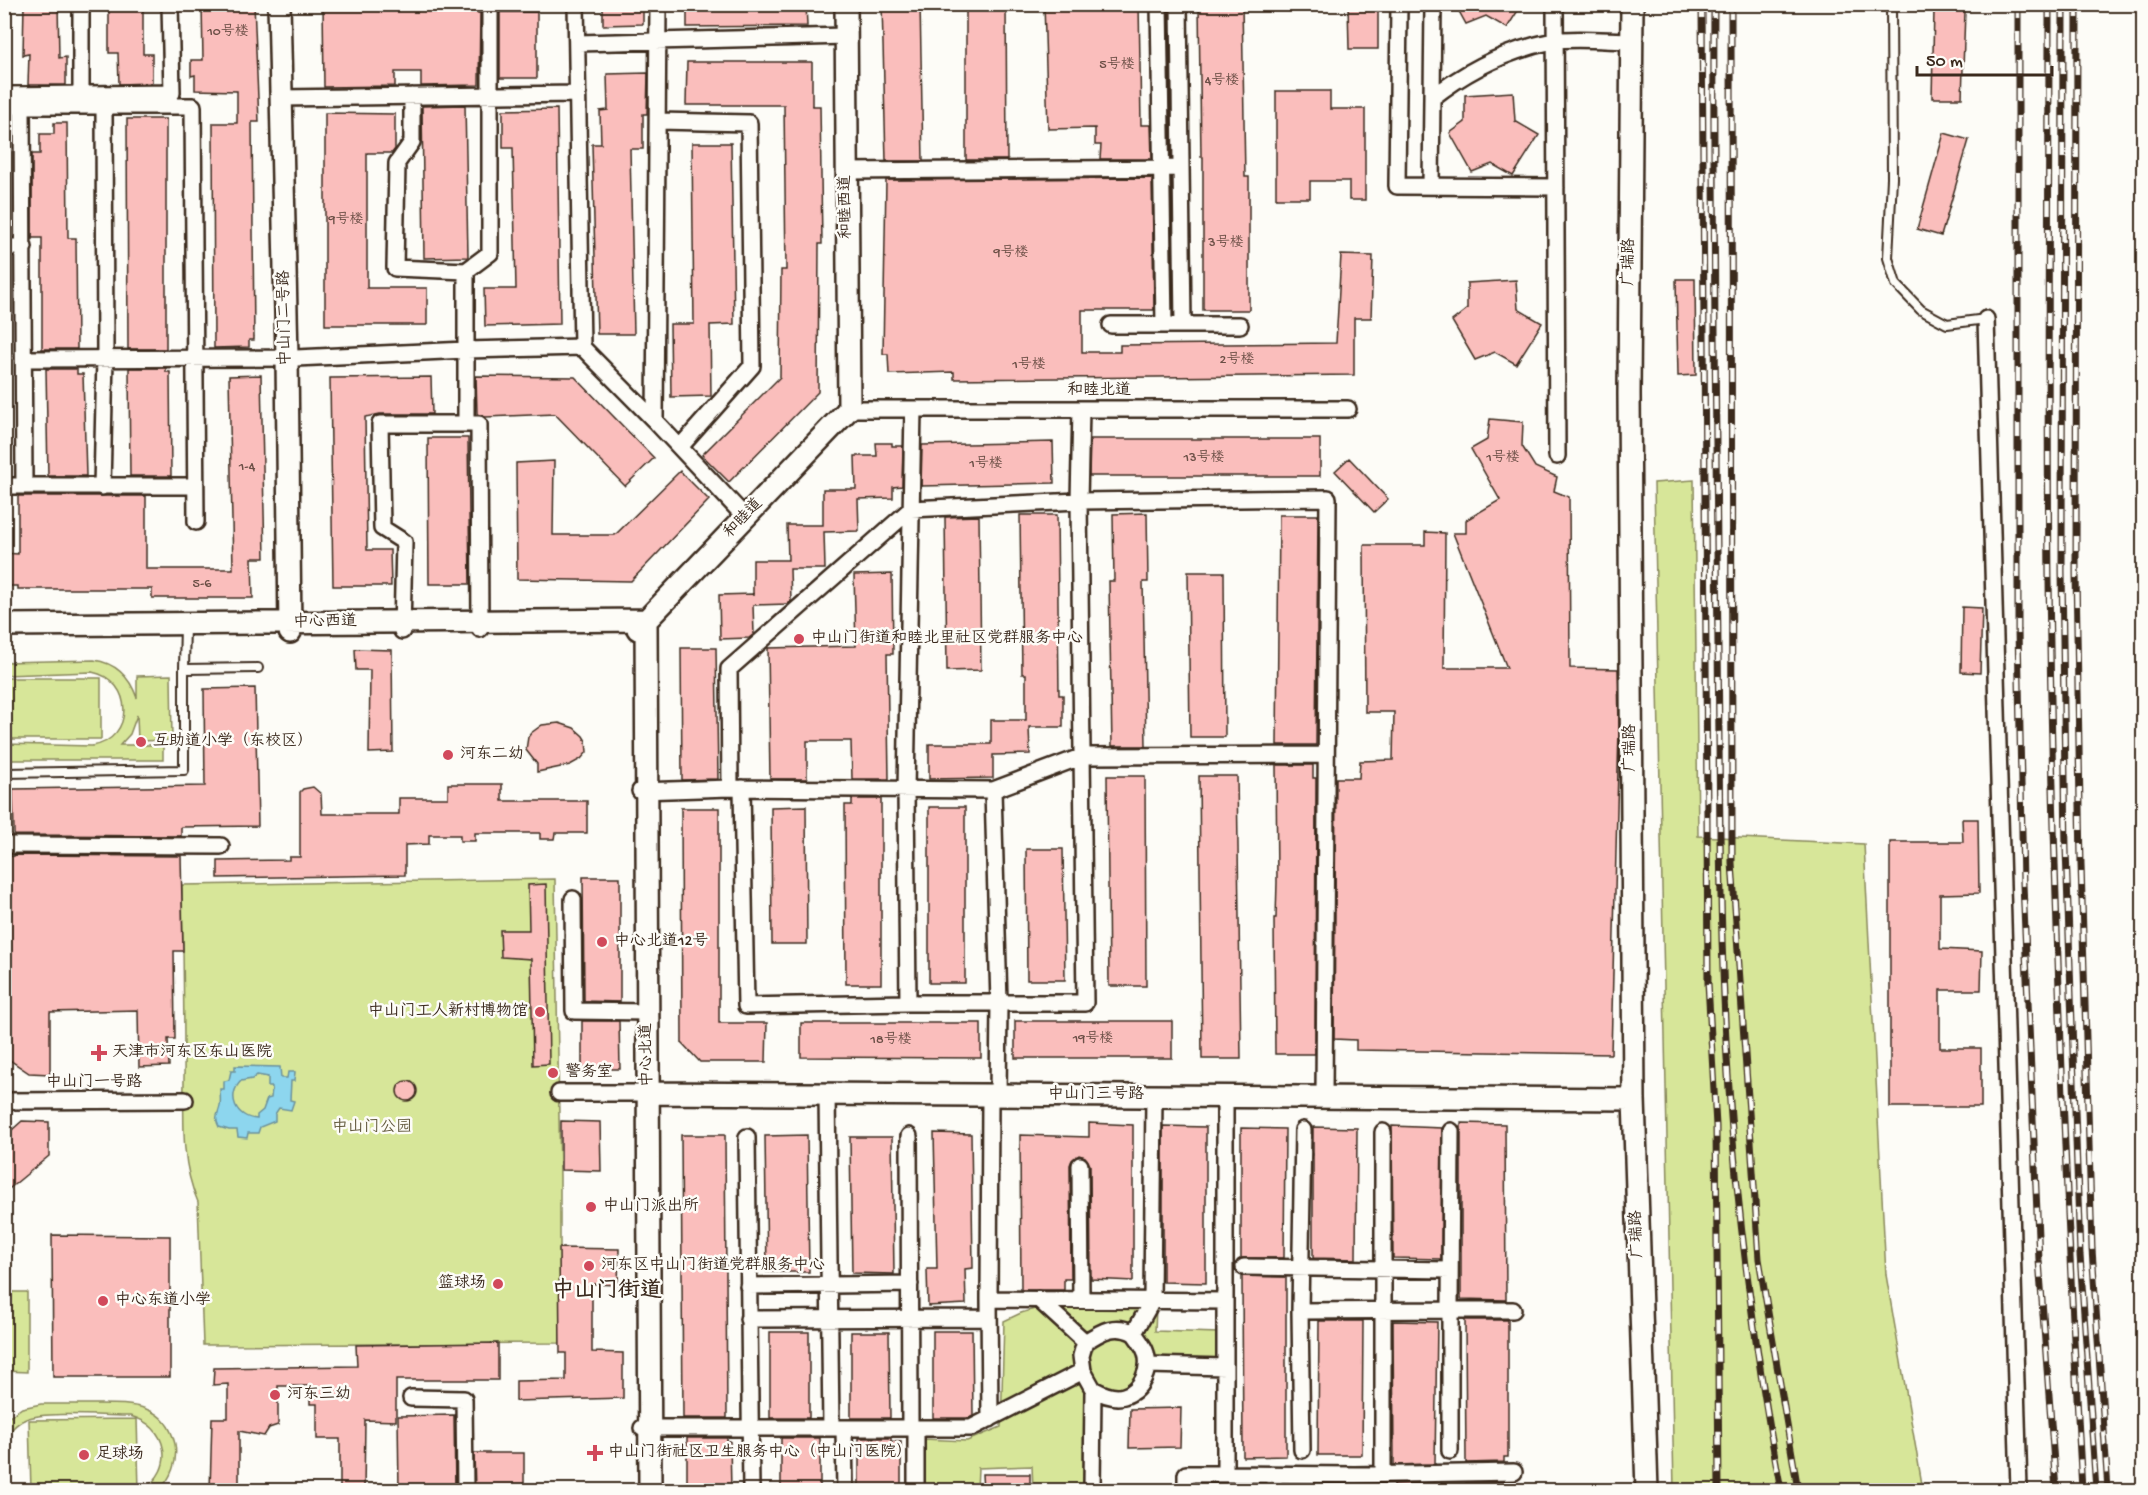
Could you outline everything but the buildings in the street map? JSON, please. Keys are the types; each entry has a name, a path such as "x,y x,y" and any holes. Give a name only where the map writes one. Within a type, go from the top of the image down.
{"street":[{"path":"81,4 81,94"},
{"path":"4,95 172,93 170,4"},
{"name":"中山门二号路","path":"279,4 286,98"},
{"name":"中山门二号路","path":"287,4 286,98 294,628"},
{"path":"412,96 412,142 397,163 395,268 466,271 490,253 490,4"},
{"path":"576,4 582,347 746,518"},
{"path":"655,421 658,4"},
{"name":"和睦西道","path":"846,4 849,409"},
{"path":"1159,4 1164,325"},
{"path":"1179,4 1183,325"},
{"path":"1398,4 1397,186 1556,187"},
{"path":"1431,186 1433,4"},
{"path":"1555,4 1557,456"},
{"name":"广瑞路","path":"1632,4 1629,394 1634,1099 1647,1491"},
{"path":"578,43 846,36"},
{"path":"1432,98 1473,70 1505,55 1555,40 1632,41"},
{"path":"286,98 578,94"},
{"path":"22,105 24,486"},
{"path":"4,106 193,106 196,522"},
{"path":"102,487 105,358 104,106"},
{"path":"658,121 749,123 752,366 680,447"},
{"path":"847,171 1181,168"},
{"path":"4,247 24,247"},
{"path":"466,271 466,424"},
{"path":"1986,319 2019,1491"},
{"path":"1111,325 1240,325"},
{"path":"24,359 291,358 582,347"},
{"name":"和睦北道","path":"849,409 1348,409"},
{"name":"和睦道","path":"642,625 849,409"},
{"path":"1082,409 1079,501 1085,1004 908,1003 746,1006 729,669 911,509 1079,501 1328,498 1324,1097"},
{"path":"908,1003 906,790 913,410"},
{"path":"402,627 404,542 382,528 380,424 479,424 479,626"},
{"path":"4,486 195,486"},
{"name":"中心西道","path":"4,624 185,628 642,625"},
{"name":"中心北道","path":"642,625 645,1093 645,1428 642,1491"},
{"name":"中心西道","path":"4,635 185,628"},
{"path":"644,791 736,788 993,790 1083,756 1326,756"},
{"path":"990,1419 989,1299 994,1095 999,1003 993,790"},
{"path":"4,845 221,846"},
{"path":"573,898 574,1011 644,1011"},
{"name":"中山门三号路","path":"559,1093 1634,1099"},
{"path":"827,1094 829,1319 837,1428 845,1491"},
{"path":"1134,1333 1152,1301 1154,1095"},
{"path":"1225,1096 1225,1474"},
{"name":"中山门一号路","path":"4,1101 185,1100"},
{"path":"1302,1450 1300,1268 1303,1130"},
{"path":"1450,1451 1451,1131"},
{"path":"1383,1132 1383,1474"},
{"path":"909,1136 910,1318 916,1491"},
{"path":"747,1137 751,1491"},
{"path":"1080,1165 1081,1299"},
{"path":"1244,1267 1450,1270"},
{"path":"748,1286 910,1284"},
{"path":"989,1299 1226,1300"},
{"path":"1038,1299 1085,1342"},
{"path":"1300,1311 1513,1310"},
{"path":"748,1319 989,1318"},
{"path":"1092,1491 1093,1389 1083,1371 1081,1356 1085,1342 1108,1329 1124,1328 1134,1333 1147,1355 1148,1365 1137,1389 1123,1397 1106,1395 1093,1389"},
{"path":"1148,1365 1225,1367"},
{"path":"645,1428 970,1428 1083,1371"},
{"path":"411,1398 464,1400 465,1491"},
{"name":"中心北道","path":"645,1428 650,1491"},
{"path":"1186,1491 1186,1474 1225,1474 1274,1483 1354,1483 1383,1474 1514,1472"}],"lane":[{"path":"1891,4 1892,178 1888,258 1896,284 1921,310 1947,324 1986,319"},
{"path":"4,773 184,770 185,628"},
{"path":"184,669 258,668"}],"green space":[{"path":"1159,5 1179,5 1183,321 1169,325"},
{"path":"1694,480 1698,836 1864,844 1886,1275 1923,1490 1674,1490 1654,483"},
{"path":"94,660 109,664 121,673 137,698 137,676 171,675 172,740 138,741 137,715 130,734 120,745 163,745 163,760 5,760 5,744 92,746 106,741 116,733 122,722 124,709 122,697 116,686 106,677 92,672 5,675 5,662"},
{"path":"5,678 101,678 101,739 5,739"},
{"name":"中山门公园","path":"555,879 560,1343 203,1345 198,1202 188,1168 184,1132 182,885"},
{"path":"5,1292 27,1292 27,1372 5,1371"},
{"path":"1051,1304 1156,1308 1155,1331 1219,1333 1219,1362 1154,1360 1149,1382 1132,1401 1084,1403 1083,1490 1033,1490 1032,1466 978,1468 977,1490 925,1490 924,1439 967,1441 1001,1427 1004,1321"},
{"path":"41,1404 122,1404 155,1413 164,1420 175,1444 173,1469 167,1481 159,1490 142,1490 160,1471 164,1460 163,1449 160,1438 153,1429 143,1421 130,1416 47,1415 35,1417 16,1425 5,1442 5,1420 22,1408"},
{"name":"足球场","path":"137,1419 139,1490 31,1490 29,1420"}],"water":[{"path":"235,1066 280,1067 281,1078 287,1078 288,1072 295,1072 294,1081 291,1081 290,1100 294,1101 291,1110 279,1108 275,1114 275,1121 260,1127 258,1133 248,1133 247,1138 238,1137 237,1130 219,1127 217,1118 220,1089 224,1089 224,1081 229,1080 231,1071 235,1071","holes":["257,1075 268,1077 268,1087 272,1087 271,1098 267,1099 257,1119 244,1115 234,1099 237,1087 241,1081 252,1079"]}],"railway":[{"path":"1702,4 1708,983 1716,1126 1719,1490"},
{"path":"1714,4 1714,246 1721,915 1725,1022 1742,1231 1755,1335 1781,1490"},
{"path":"1731,4 1732,863 1759,1259 1798,1490"},
{"path":"2018,4 2018,630 2023,884 2039,1260 2056,1490"},
{"path":"2049,4 2048,436 2053,808 2070,1263 2082,1490"},
{"path":"2063,4 2062,571 2066,849 2080,1255 2096,1490"},
{"path":"2077,4 2076,573 2081,864 2092,1249 2108,1490"}],"place":[{"name":"中山门街道和睦北里社区党群服务中心","path":"799,639"},
{"name":"互助道小学（东校区）","path":"141,742"},
{"name":"河东二幼","path":"448,755"},
{"name":"中心北道12号","path":"602,942"},
{"name":"中山门工人新村博物馆","path":"540,1012"},
{"name":"天津市河东区东山医院","path":"99,1053"},
{"name":"警务室","path":"553,1073"},
{"name":"中山门派出所","path":"591,1207"},
{"name":"河东区中山门街道党群服务中心","path":"589,1266"},
{"name":"篮球场","path":"498,1284"},
{"name":"中心东道小学","path":"103,1301"},
{"name":"河东三幼","path":"275,1395"},
{"name":"中山门街社区卫生服务中心（中山门医院）","path":"595,1453"},
{"name":"足球场","path":"84,1455"}],"district":[{"name":"中山门街道","path":"607,1292"}]}
